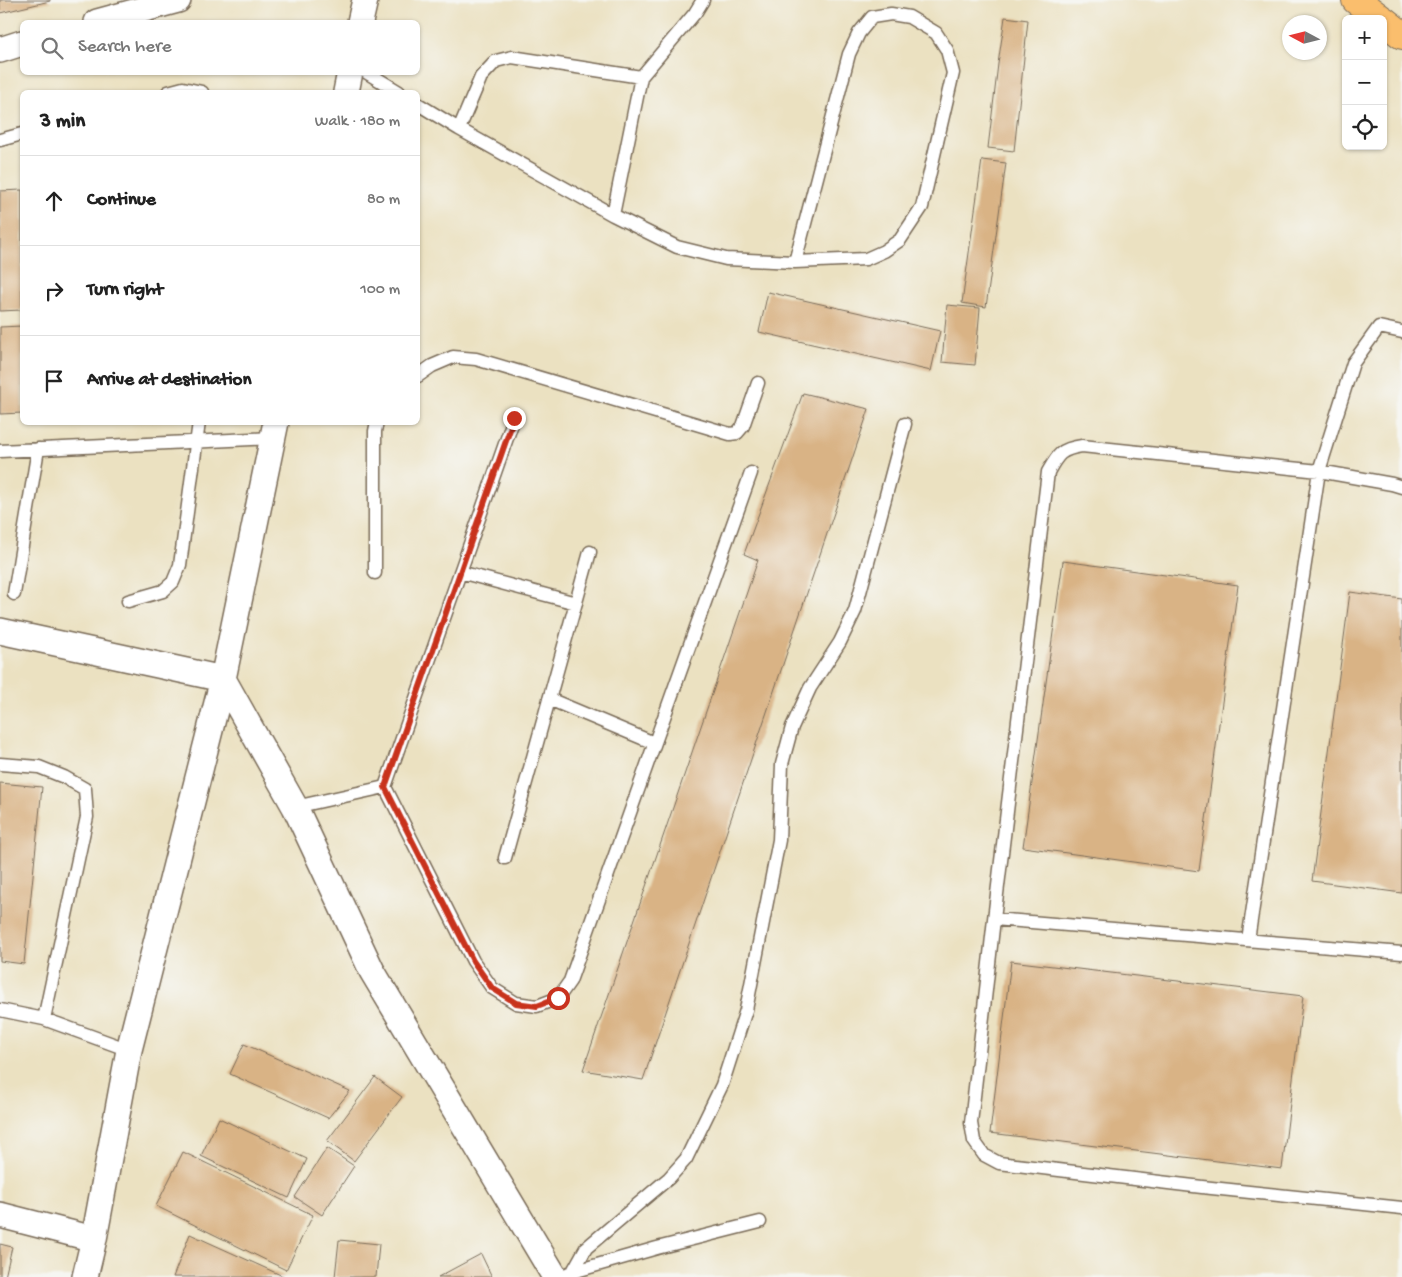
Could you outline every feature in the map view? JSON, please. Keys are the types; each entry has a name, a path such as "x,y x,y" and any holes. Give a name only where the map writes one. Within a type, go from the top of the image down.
{"main road":[{"path":"1356,0 1377,15"},
{"path":"1387,23 1402,34"}],"street":[{"path":"104,20 178,0"},
{"path":"360,20 365,0"},
{"path":"0,50 20,44"},
{"path":"346,90 349,75"},
{"path":"85,1277 94,1239 129,1050 223,679 274,430"},
{"path":"0,631 223,679 296,807 372,971 561,1276"},
{"path":"0,1215 94,1239"}],"lane":[{"path":"613,215 641,77 695,13 703,0"},
{"path":"420,105 613,215 677,247 726,259 795,262 866,259 884,251 900,240 922,207 953,72 947,50 936,33 909,17 891,14 872,17 859,33 849,54 795,262"},
{"path":"459,129 482,77 496,61 512,57 641,77"},
{"path":"371,75 396,90"},
{"path":"176,90 183,88 192,90"},
{"path":"0,140 20,135"},
{"path":"1248,940 1319,471 1353,363 1379,327 1402,332"},
{"path":"420,375 432,366 453,358 476,358 730,434 738,433 743,426 758,383"},
{"path":"514,418 385,787 473,961 492,988 516,1003 537,1006 558,998 570,981 751,473"},
{"path":"561,1276 586,1248 669,1178 686,1159 722,1085 746,1010 772,878 779,840 782,764 792,728 810,688 840,642 855,611 905,424"},
{"path":"128,601 163,591 173,582 180,565 199,425"},
{"path":"375,573 376,425"},
{"path":"0,451 196,442 274,430"},
{"path":"1402,487 1319,471 1082,446 1069,448 1056,458 1048,472 971,1123 974,1140 984,1155 999,1163 1202,1188 1402,1208"},
{"path":"14,594 38,450"},
{"path":"505,858 590,552"},
{"path":"460,572 576,603"},
{"path":"549,699 654,743"},
{"path":"0,764 39,767 64,777 85,789 87,817 44,1019"},
{"path":"296,807 385,787"},
{"path":"994,919 1402,954"},
{"path":"0,1010 44,1019 129,1050"},
{"path":"561,1276 657,1248 760,1222"}],"building":[{"path":"0,0 50,0 50,1 0,13"},
{"path":"1005,17 1028,20 1014,151 988,148"},
{"path":"982,160 1006,163 986,307 962,303"},
{"path":"20,190 20,310 0,311 0,191"},
{"path":"768,292 940,331 931,371 759,332"},
{"path":"947,305 980,308 975,365 942,362"},
{"path":"20,326 20,413 0,414 0,327"},
{"path":"803,393 869,409 643,1080 583,1070 758,560 744,554"},
{"path":"1063,561 1238,585 1199,871 1023,847"},
{"path":"1350,592 1402,599 1402,893 1312,881"},
{"path":"0,783 42,787 24,964 0,961"},
{"path":"1011,961 1303,996 1282,1169 990,1133"},
{"path":"244,1044 350,1091 328,1118 230,1074"},
{"path":"375,1077 402,1097 354,1161 327,1141"},
{"path":"219,1118 307,1159 289,1198 201,1156"},
{"path":"327,1148 354,1166 322,1215 295,1197"},
{"path":"183,1152 313,1215 286,1270 156,1206"},
{"path":"190,1234 285,1277 173,1277"},
{"path":"339,1240 379,1244 376,1277 335,1277"},
{"path":"0,1244 12,1247 5,1277 0,1277"},
{"path":"481,1254 492,1277 438,1277"}],"route":[{"path":"514,418 385,787 473,961 492,988 516,1003 537,1006 558,998"}]}
